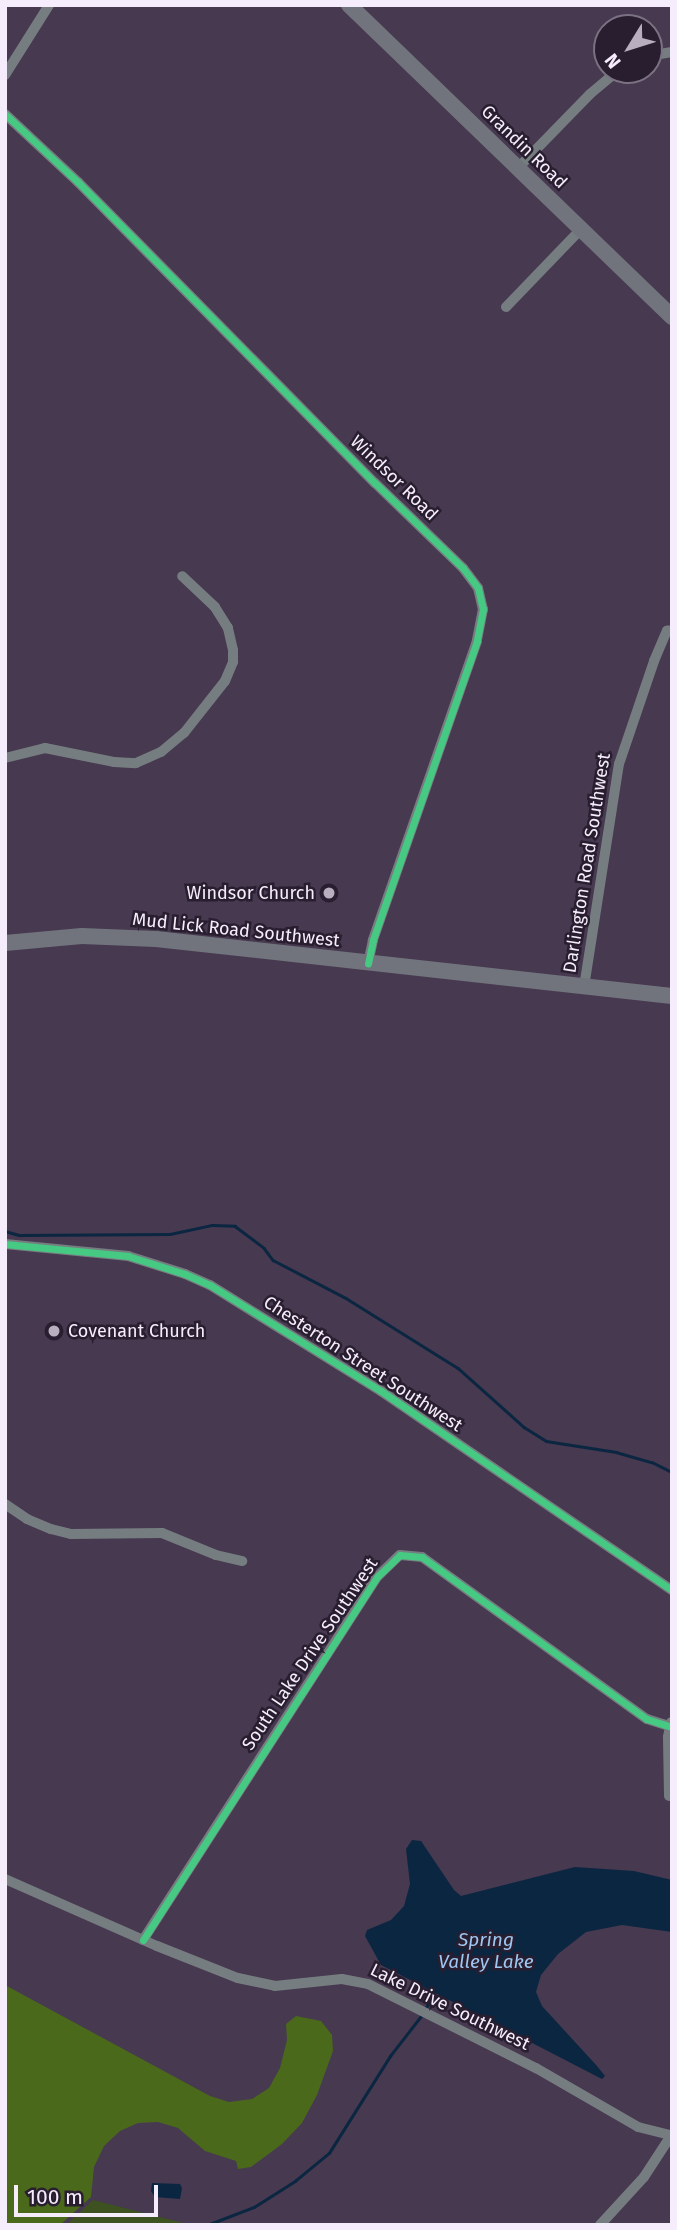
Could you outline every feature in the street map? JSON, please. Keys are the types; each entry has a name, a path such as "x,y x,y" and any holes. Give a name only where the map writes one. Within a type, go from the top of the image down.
{"street":[{"path":"5,75 49,5"},
{"name":"Grandin Road","path":"349,5 672,317"},
{"path":"518,168 602,84"},
{"name":"Windsor Road","path":"5,114 78,182 356,465 463,568 478,588 483,609 477,641 373,940 368,963"},
{"path":"506,307 581,229"},
{"path":"5,758 45,748 114,762 136,763 161,752 184,733 225,681 233,662 233,650 228,628 215,607 182,576"},
{"name":"Darlington Road Southwest","path":"584,986 619,764 654,660 667,631 672,630"},
{"name":"Mud Lick Road Southwest","path":"5,943 108,936 672,996"},
{"name":"Chesterton Street Southwest","path":"5,1244 128,1256 174,1269 210,1286 382,1391 672,1590"},
{"path":"5,1504 27,1519 71,1534 162,1532 216,1555 242,1561"},
{"name":"South Lake Drive Southwest","path":"143,1940 378,1576 400,1555 422,1556 647,1719 671,1723"},
{"path":"669,1796 671,1723"},
{"name":"Lake Drive Southwest","path":"5,1879 143,1940 266,1985 290,1986 342,1979 368,1984 536,2068 638,2127 671,2135"},
{"path":"600,2225 644,2177 671,2135"}],"green space":[{"path":"5,1985 210,2096 229,2102 252,2099 269,2088 280,2068 287,2040 286,2024 296,2016 321,2021 332,2035 333,2051 317,2095 302,2123 282,2144 251,2167 238,2169 236,2161 205,2151 178,2128 158,2122 138,2123 120,2131 104,2146 94,2167 91,2197 60,2225 5,2225"},
{"path":"93,2200 191,2225 66,2225"}],"water":[{"name":"Spring Valley Lake","path":"412,1840 421,1841 454,1890 461,1896 575,1867 634,1871 672,1880 672,1932 622,1925 586,1932 558,1954 541,1975 536,1992 542,2006 597,2066 605,2076 602,2079 381,1965 365,1936 367,1930 391,1920 404,1906 410,1884 406,1849"},
{"path":"152,2183 180,2184 180,2199 155,2197 151,2191"}],"waterway":[{"path":"5,1231 19,1235 170,1234 212,1225 235,1226 264,1248 273,1260 346,1298 458,1368 524,1427 546,1441 616,1452 652,1462 672,1472"},
{"path":"425,2010 434,1991"},
{"path":"207,2225 254,2207 295,2181 329,2153 390,2056 421,2016"}],"cycle path":[{"path":"5,114 78,182 375,483 463,568 478,588 483,609 477,641 373,940 368,963"},
{"path":"5,1244 128,1256 210,1285 381,1391 672,1590"},
{"path":"143,1940 378,1576 400,1555 422,1557 647,1719 669,1726"}],"place":[{"name":"Windsor Church","path":"329,893"},
{"name":"Covenant Church","path":"54,1331"}]}
